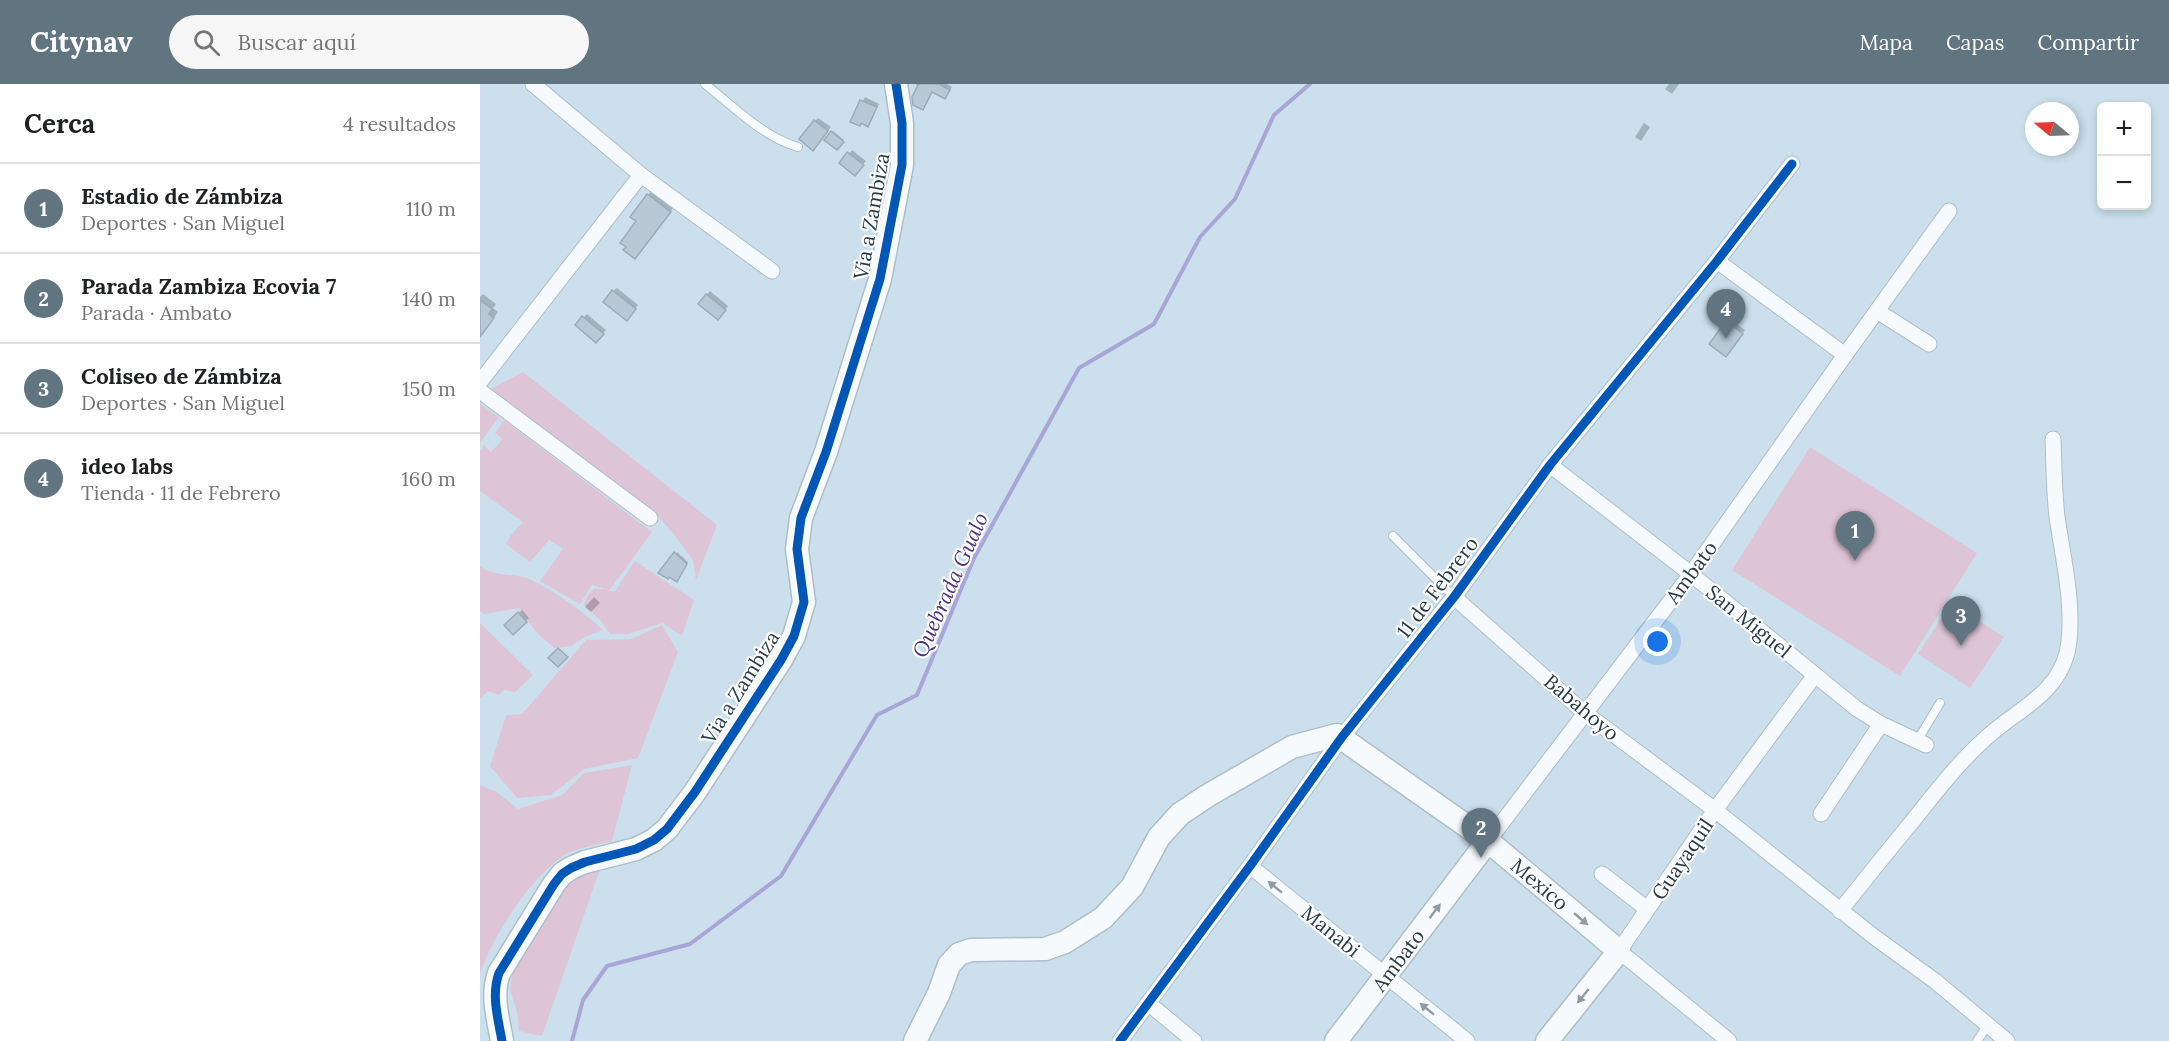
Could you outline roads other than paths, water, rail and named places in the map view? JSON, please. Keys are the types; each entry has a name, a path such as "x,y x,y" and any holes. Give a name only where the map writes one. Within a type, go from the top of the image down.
{"street":[{"path":"533,84 641,175 772,271"},
{"name":"Via a Zambiza","path":"502,1041 495,1000 496,982 499,973 554,884 571,868 585,862 636,849 654,840 667,829 707,773 781,660 794,636 804,602 797,549 801,518 826,452 880,279 903,165 902,123 896,84"},
{"name":"11 de Febrero","path":"1120,1041 1342,737 1454,597 1550,465 1717,261 1792,164"},
{"path":"480,382 641,175"},
{"name":"Ambato","path":"1336,1041 1691,574 1949,211"},
{"path":"1717,261 1845,355"},
{"path":"1877,311 1929,344"},
{"path":"480,391 650,518"},
{"path":"1840,911 1937,788 1978,745 2045,692 2061,671 2067,651 2069,627 2065,562 2055,490 2053,440"},
{"name":"San Miguel","path":"1550,465 1691,574 1857,709 1881,724 1921,743"},
{"name":"Babahoyo","path":"1454,597 1585,713 1715,810 1840,911 1935,981 2007,1041"},
{"name":"Guayaquil","path":"1547,1041 1619,951 1715,810 1815,675"},
{"path":"1821,814 1881,724"},
{"path":"915,1041 939,993 949,965 959,954 971,950 1045,949 1065,942 1103,918 1132,887 1160,837 1180,814 1292,747 1338,735 1342,737"},
{"name":"Mexico","path":"1342,737 1488,841 1730,1041"},
{"name":"Manabi","path":"1250,866 1467,1041"},
{"path":"1602,874 1647,909"},
{"path":"1148,1003 1194,1041"}],"lane":[{"path":"705,84 765,131 784,143 798,147"},
{"path":"1394,536 1454,597"},
{"path":"1921,743 1940,704"},
{"path":"1977,1041 1987,1026"}],"waterway":[{"name":"Quebrada Gualo","path":"572,1041 583,1000 607,966 690,944 781,876 877,715 917,695 974,558 1079,368 1154,324 1200,237 1235,199 1274,115 1310,84"}],"place":[{"name":"ideo labs","path":"1726,339"},
{"name":"Estadio de Zámbiza","path":"1855,561"},
{"name":"Coliseo de Zámbiza","path":"1961,646"},
{"name":"Parada Zambiza Ecovia 7","path":"1481,858"}]}
